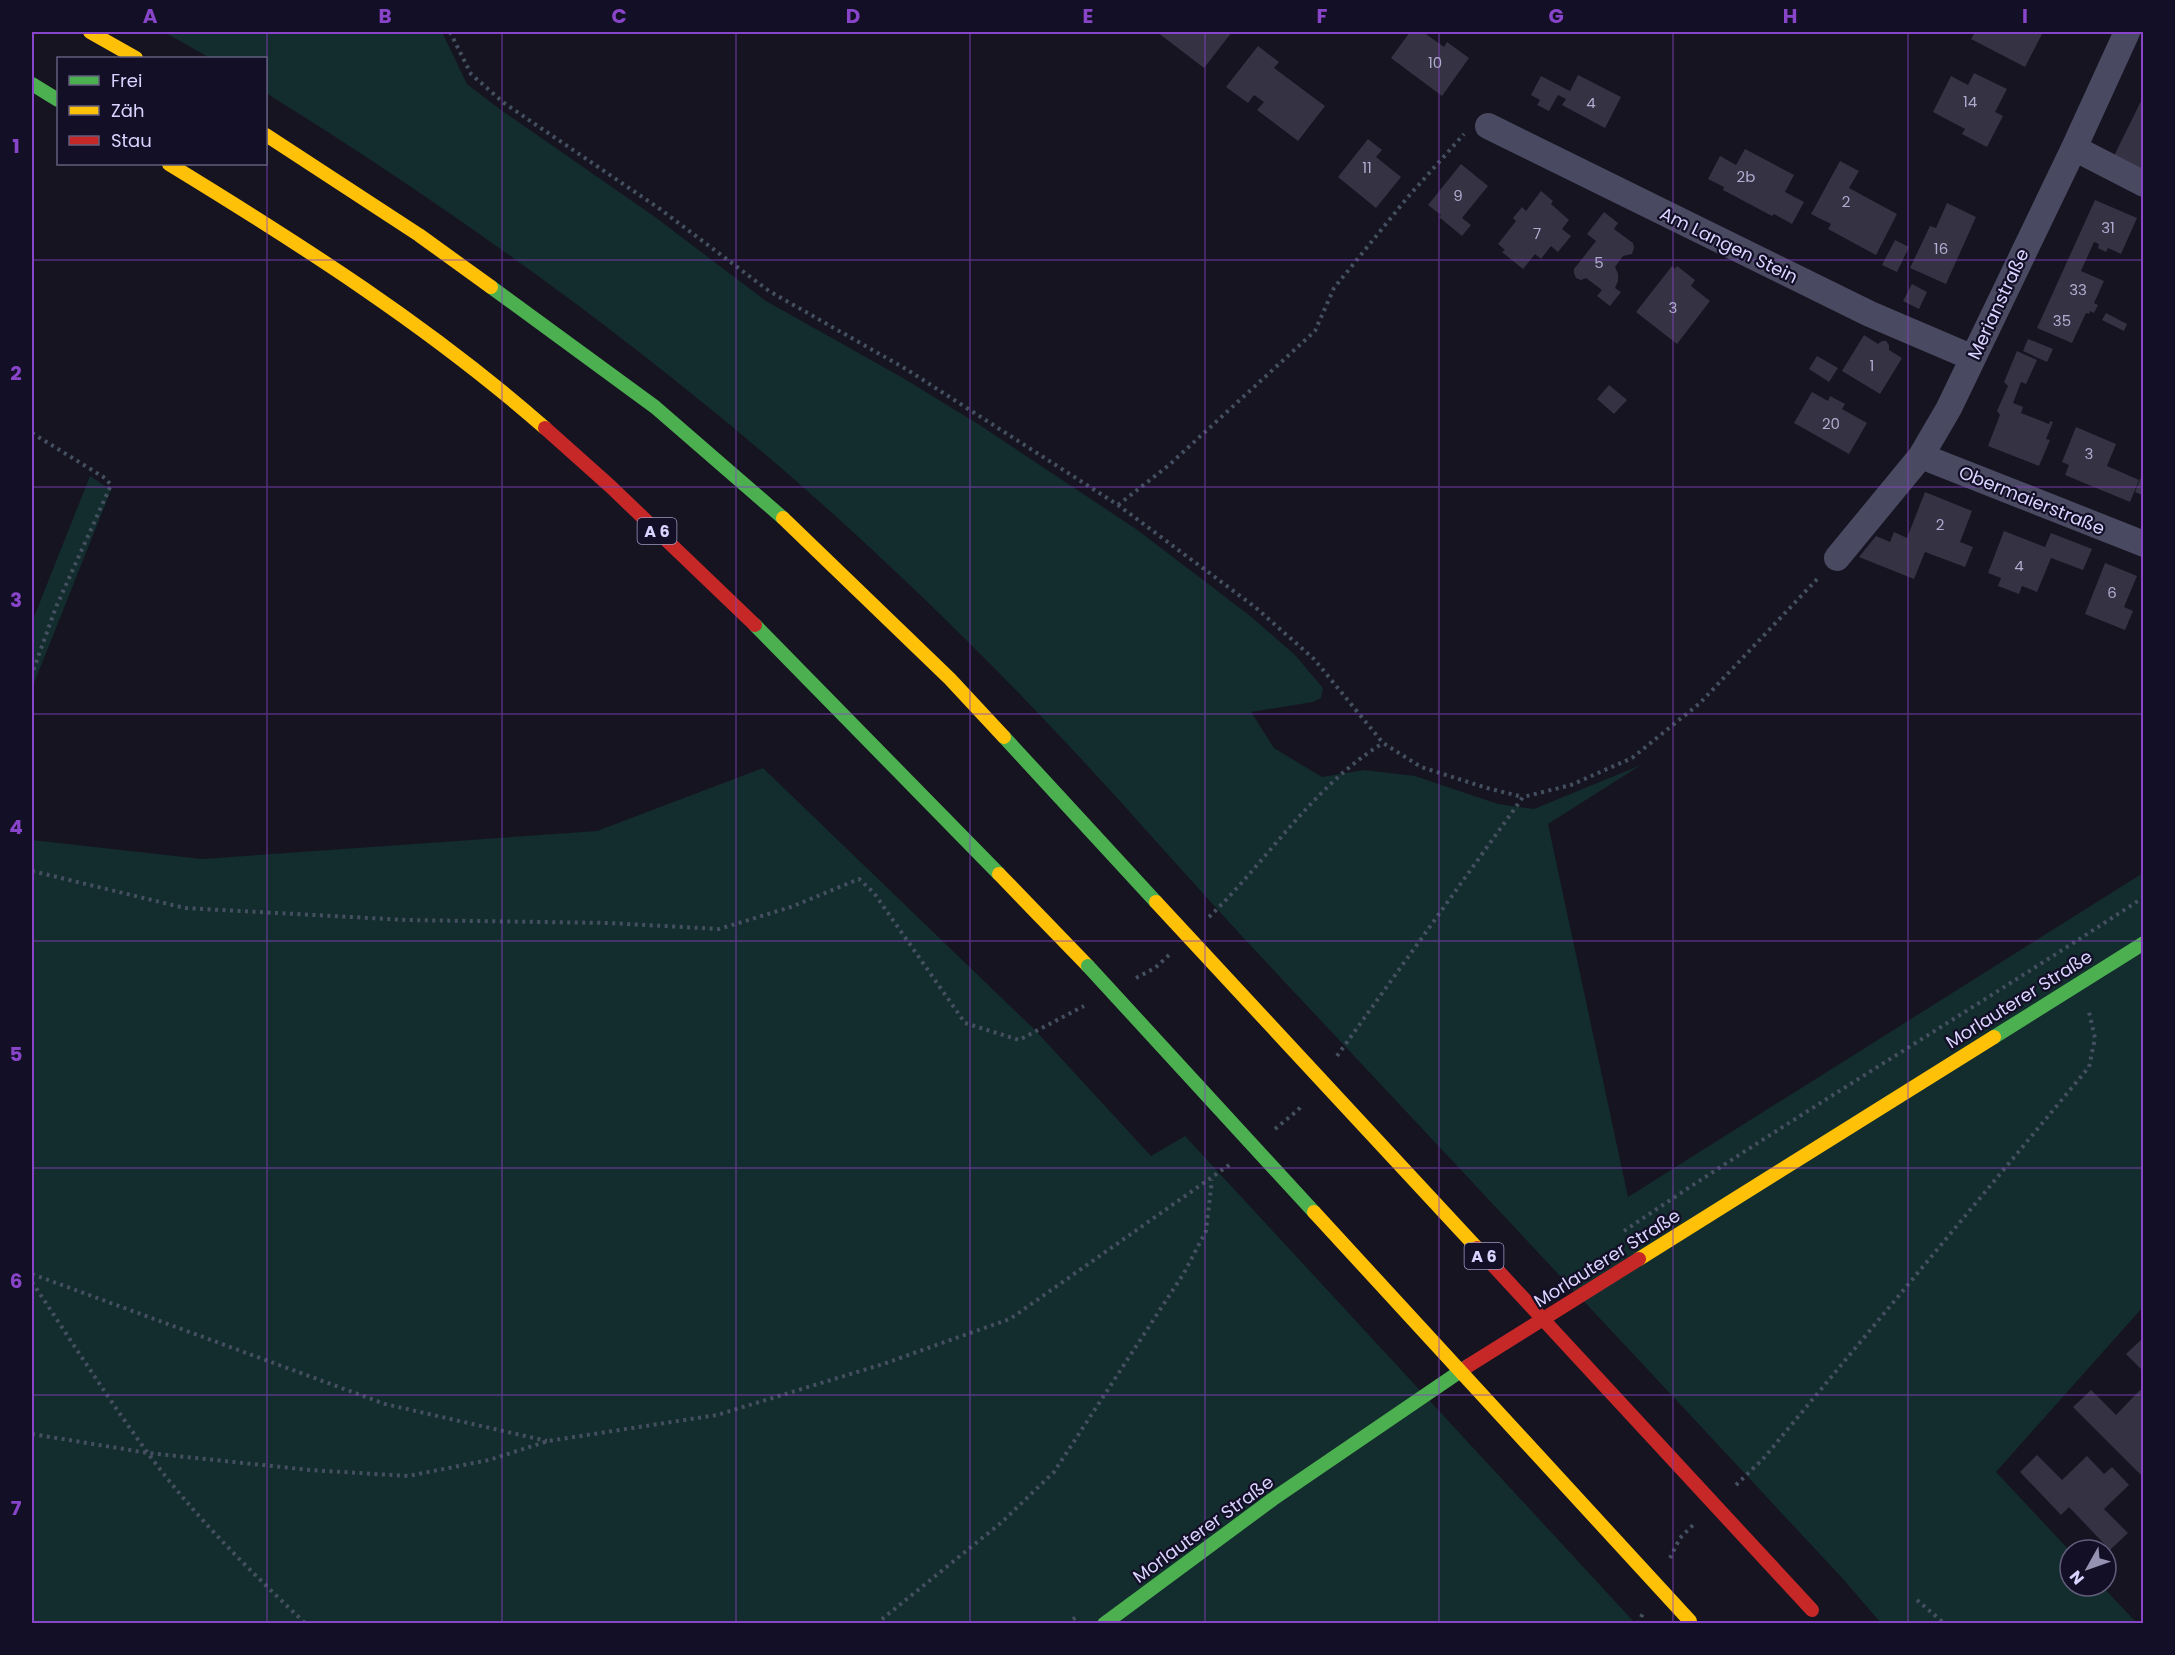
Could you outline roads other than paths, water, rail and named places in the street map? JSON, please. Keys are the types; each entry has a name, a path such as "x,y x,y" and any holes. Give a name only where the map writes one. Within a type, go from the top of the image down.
{"main road":[{"path":"90,32 134,57"},
{"path":"32,84 57,98"},
{"name":"A 6","path":"267,136 419,235 655,407 743,482 822,554 950,679 1824,1623"},
{"name":"A 6","path":"171,165 335,269 430,337 518,406 630,506 754,624 885,754 1088,966 1692,1622"},
{"name":"Morlauterer Straße","path":"1104,1623 1273,1499 1460,1371 2144,943"}],"street":[{"name":"Merianstraße","path":"1837,558 1921,456 1949,408 2127,32"},
{"name":"Am Langen Stein","path":"1488,126 1870,314 1973,358"},
{"path":"2074,148 2144,184"},
{"name":"Obermaierstraße","path":"1921,456 2144,544"}]}
